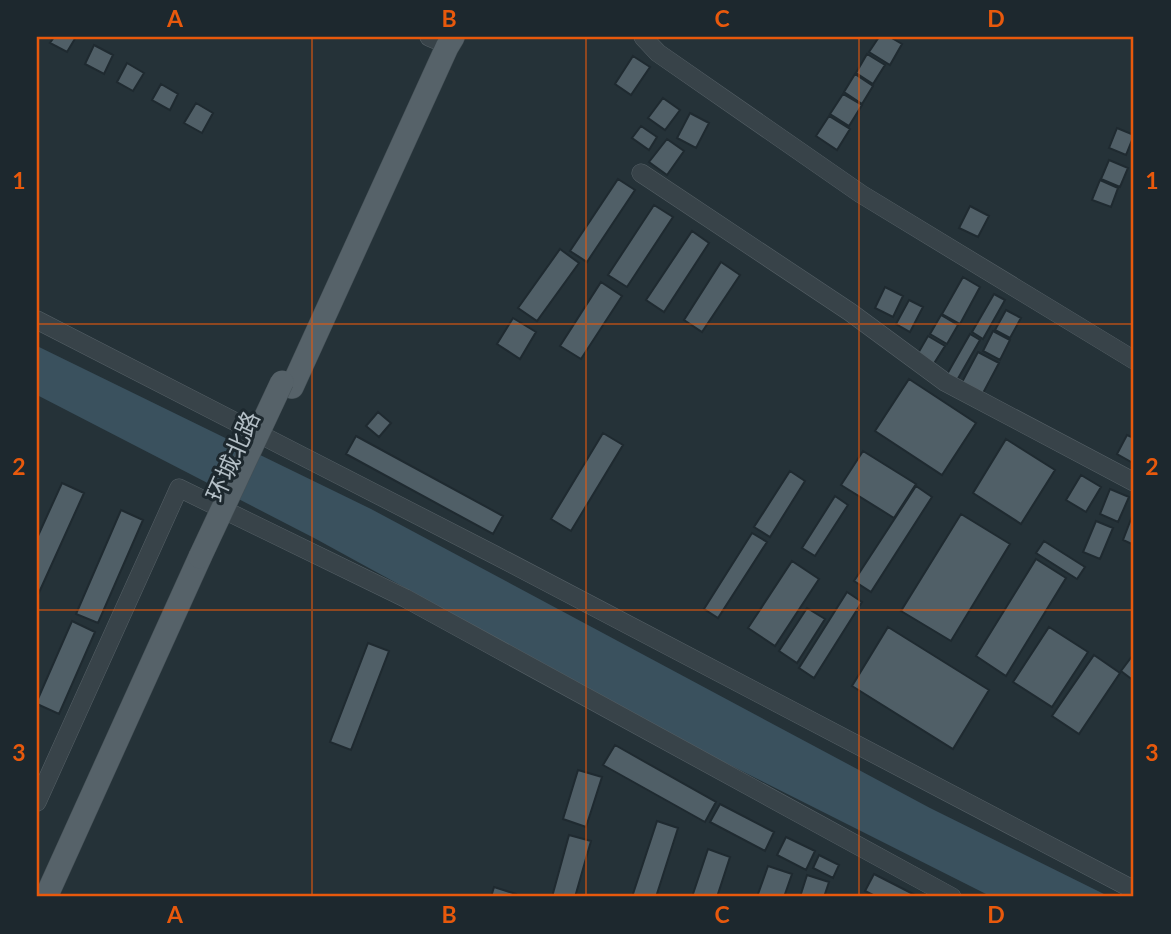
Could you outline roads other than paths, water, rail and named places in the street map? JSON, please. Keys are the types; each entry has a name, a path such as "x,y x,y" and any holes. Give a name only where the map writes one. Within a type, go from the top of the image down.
{"main road":[{"name":"环城北路","path":"46,897 287,384 439,38"},
{"name":"环城北路","path":"61,897 206,560"}],"street":[{"path":"643,37 658,53 860,194 1134,359"},
{"path":"641,173 850,312 945,382 1134,482"},
{"path":"37,320 495,555 1134,890"},
{"path":"37,802 179,488 405,598 952,897"}],"water":[{"path":"37,346 371,509 930,808 1110,897 992,897 718,759 316,539 37,395"}]}
